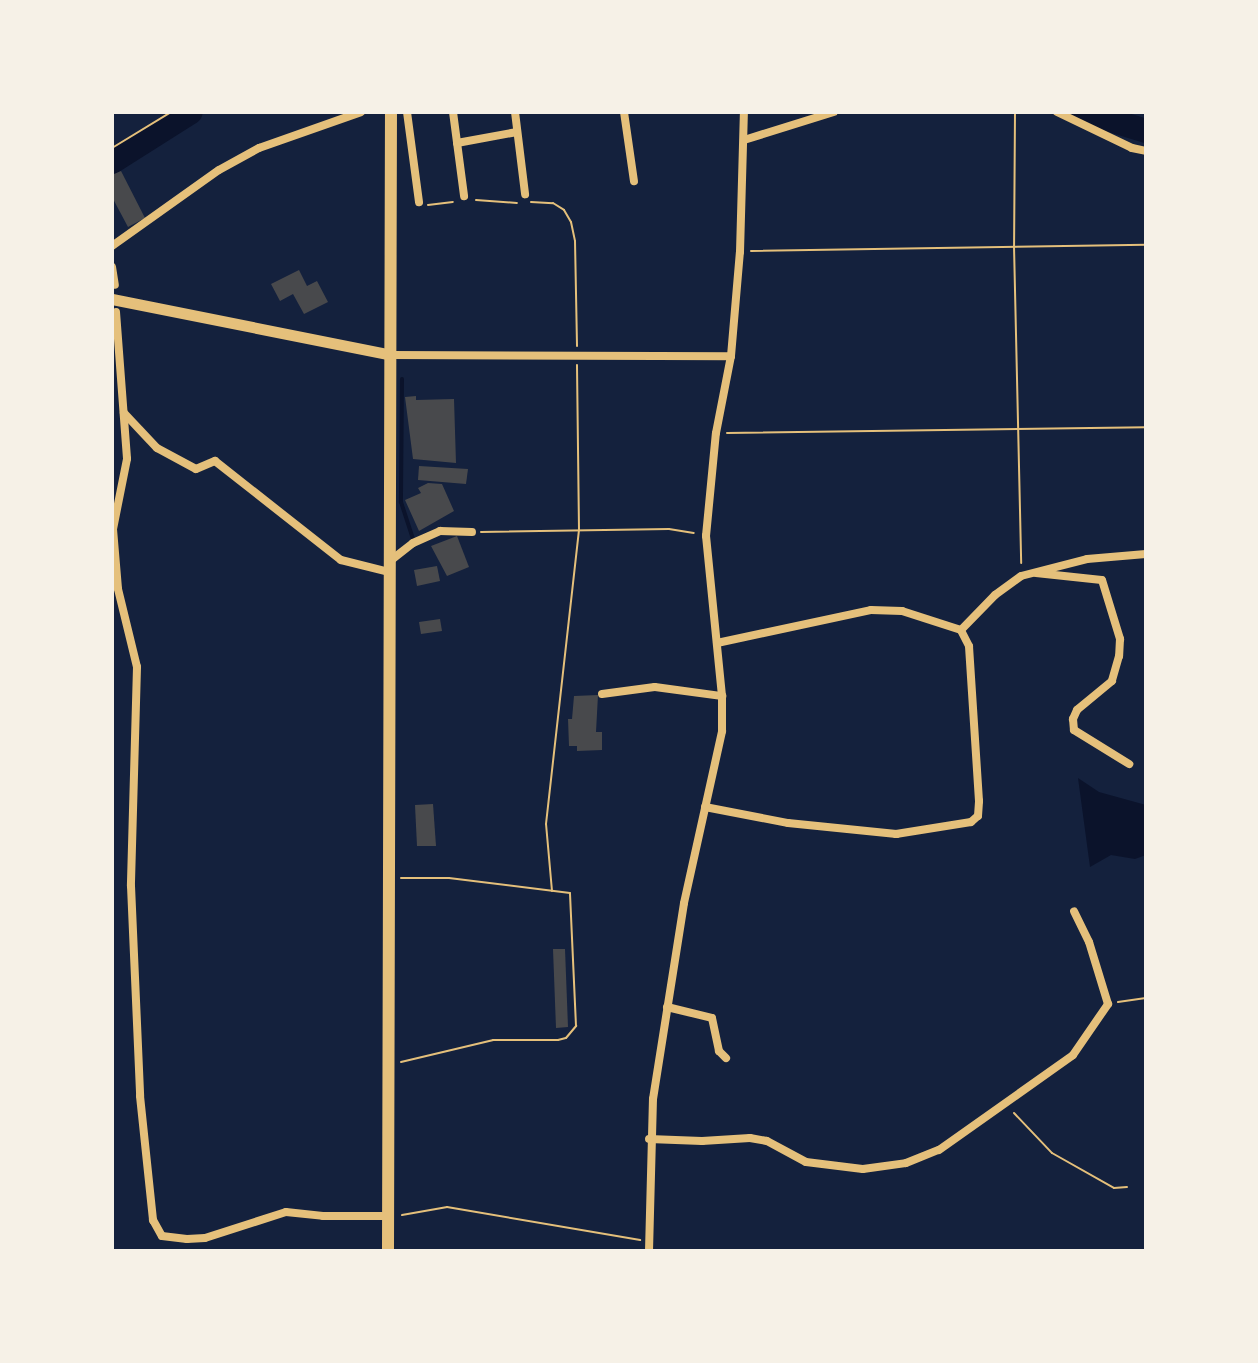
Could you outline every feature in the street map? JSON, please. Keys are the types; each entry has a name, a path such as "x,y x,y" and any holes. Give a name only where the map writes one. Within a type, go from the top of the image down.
{"highway":[{"path":"388,1251 391,112"}],"main road":[{"path":"112,299 391,355"}],"street":[{"path":"112,243 259,148 361,112"},
{"path":"407,112 421,204"},
{"path":"453,112 463,198"},
{"path":"515,112 525,194"},
{"path":"624,112 634,181"},
{"path":"649,1246 649,1139 667,1007 722,731 722,696 706,536 716,433 731,356 740,252 744,112"},
{"path":"744,140 834,112"},
{"path":"1057,112 1132,148 1146,151"},
{"path":"457,143 517,132"},
{"path":"112,267 115,285"},
{"path":"116,312 127,459 113,529 118,589 137,667 131,886 140,1096 153,1220 162,1236 187,1239 205,1238 286,1212 323,1216 388,1216"},
{"path":"391,355 731,356"},
{"path":"123,412 157,448 196,469 215,461 341,560 389,567 413,543 440,531 472,532"},
{"path":"961,630 995,595 1021,576 1087,559 1146,554"},
{"path":"1033,573 1102,580 1120,639 1119,656 1112,681 1077,710 1073,719 1074,730 1129,764"},
{"path":"705,807 788,823 896,834 971,822 978,816 969,646 961,630 902,611 871,610 717,643"},
{"path":"602,694 655,687 722,696"},
{"path":"649,1139 702,1141 750,1138 767,1141 806,1162 863,1169 906,1163 939,1150 1073,1055 1108,1004 1089,942 1074,911"},
{"path":"667,1007 685,1014 702,1013 712,1018 719,1051 726,1058"}],"path":[{"path":"112,148 171,112"},
{"path":"1015,112 1014,246 1021,576"},
{"path":"421,204 463,198"},
{"path":"473,200 498,204 553,203 564,210 575,241 579,530 546,824 552,891"},
{"path":"740,252 1146,245"},
{"path":"716,433 1146,427"},
{"path":"472,532 669,529 706,536"},
{"path":"388,877 449,878 570,893 576,1026 558,1040 493,1040 388,1063"},
{"path":"1108,1004 1146,998"},
{"path":"1005,1103 1052,1153 1114,1188 1127,1187"},
{"path":"388,1216 425,1213 447,1207 649,1246"}],"water":[{"path":"1078,778 1099,792 1146,805 1146,855 1135,859 1111,855 1090,867"}],"building":[{"path":"121,171 145,218 128,227 112,197 112,175"},
{"path":"299,270 307,286 317,281 328,302 304,314 293,294 280,301 271,284"},
{"path":"416,396 416,400 454,399 456,463 413,459 405,397"},
{"path":"419,466 468,469 466,484 418,480"},
{"path":"428,483 442,484 454,511 419,531 405,500 421,493 418,488"},
{"path":"457,536 469,567 447,576 431,546"},
{"path":"437,566 440,581 417,586 414,570"},
{"path":"440,619 442,631 421,634 419,622"},
{"path":"598,695 596,732 602,732 602,750 577,751 577,746 569,746 568,719 572,719 574,696"},
{"path":"433,804 436,846 417,846 415,805"},
{"path":"553,949 565,949 568,1027 556,1028"}],"waterway":[{"path":"112,162 191,112"},
{"path":"1084,112 1146,131"},
{"path":"402,379 401,502 413,539"}]}
